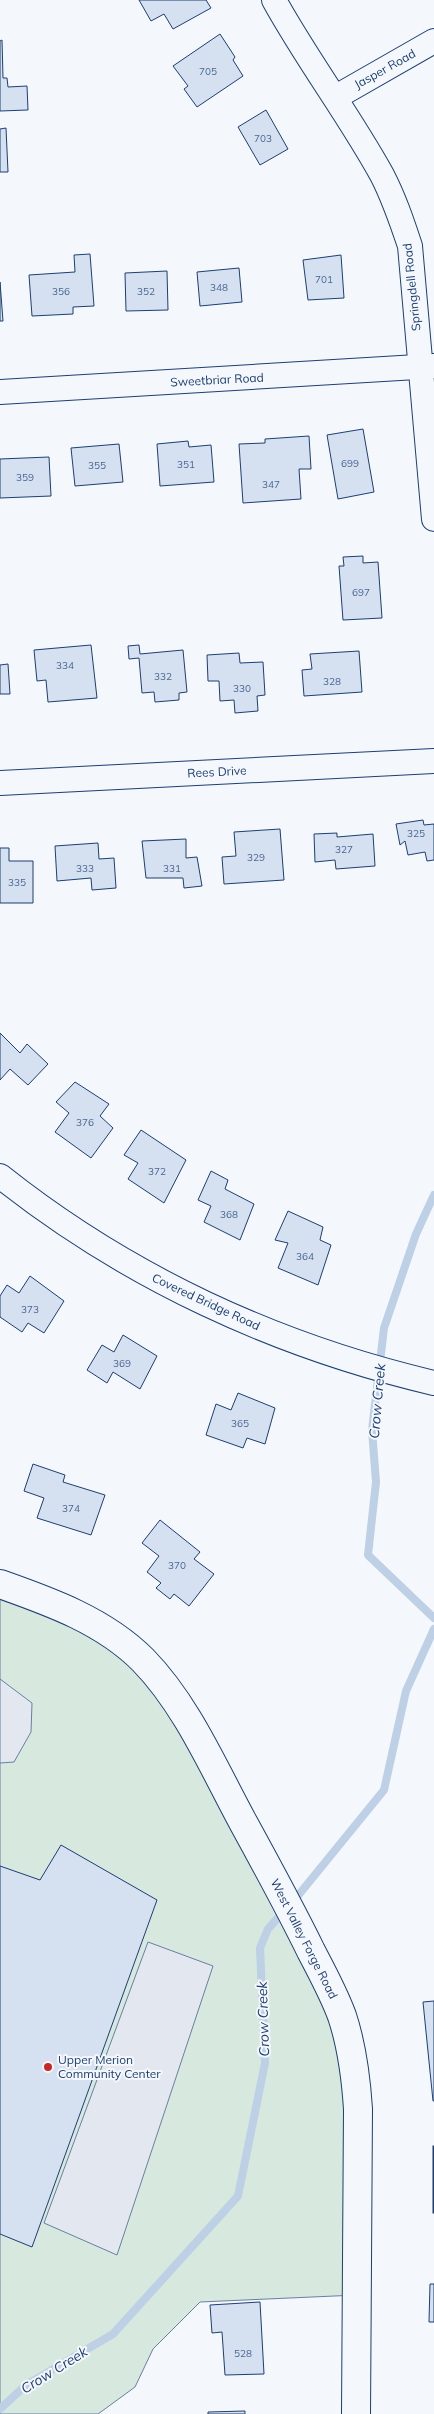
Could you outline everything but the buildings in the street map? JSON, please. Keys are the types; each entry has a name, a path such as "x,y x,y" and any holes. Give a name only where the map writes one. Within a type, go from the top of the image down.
{"main road":[{"name":"West Valley Forge Road","path":"0,1584 36,1596 99,1626 123,1642 158,1677 188,1721 275,1881 342,2017 356,2076 359,2143 356,2414"}],"street":[{"name":"Springdell Road","path":"274,0 290,28 336,97 382,176 397,208 410,246 427,367 434,519"},
{"name":"Jasper Road","path":"336,97 434,42"},
{"name":"Sweetbriar Road","path":"0,392 427,367"},
{"name":"Rees Drive","path":"0,783 434,761"},
{"name":"Covered Bridge Road","path":"0,1176 67,1226 151,1277 240,1320 389,1372 434,1383"}],"shaded area":[{"path":"0,1584 143,1659 342,2017 357,2295 200,2302 153,2349 135,2387 98,2414 0,2414"},
{"path":"0,1679 32,1703 31,1732 14,1762 0,1763"},
{"path":"148,1942 213,1966 117,2255 44,2223"}],"waterway":[{"name":"Crow Creek","path":"434,1195 416,1234 384,1328 372,1430 376,1482 368,1555 434,1618"},
{"name":"Crow Creek","path":"292,1903 384,1790 406,1691 434,1629"},
{"name":"Crow Creek","path":"0,2409 26,2385 113,2334 238,2196 265,2063 260,1948 268,1929 284,1911"}],"place":[{"name":"Upper Merion Community Center","path":"48,2067"}]}
